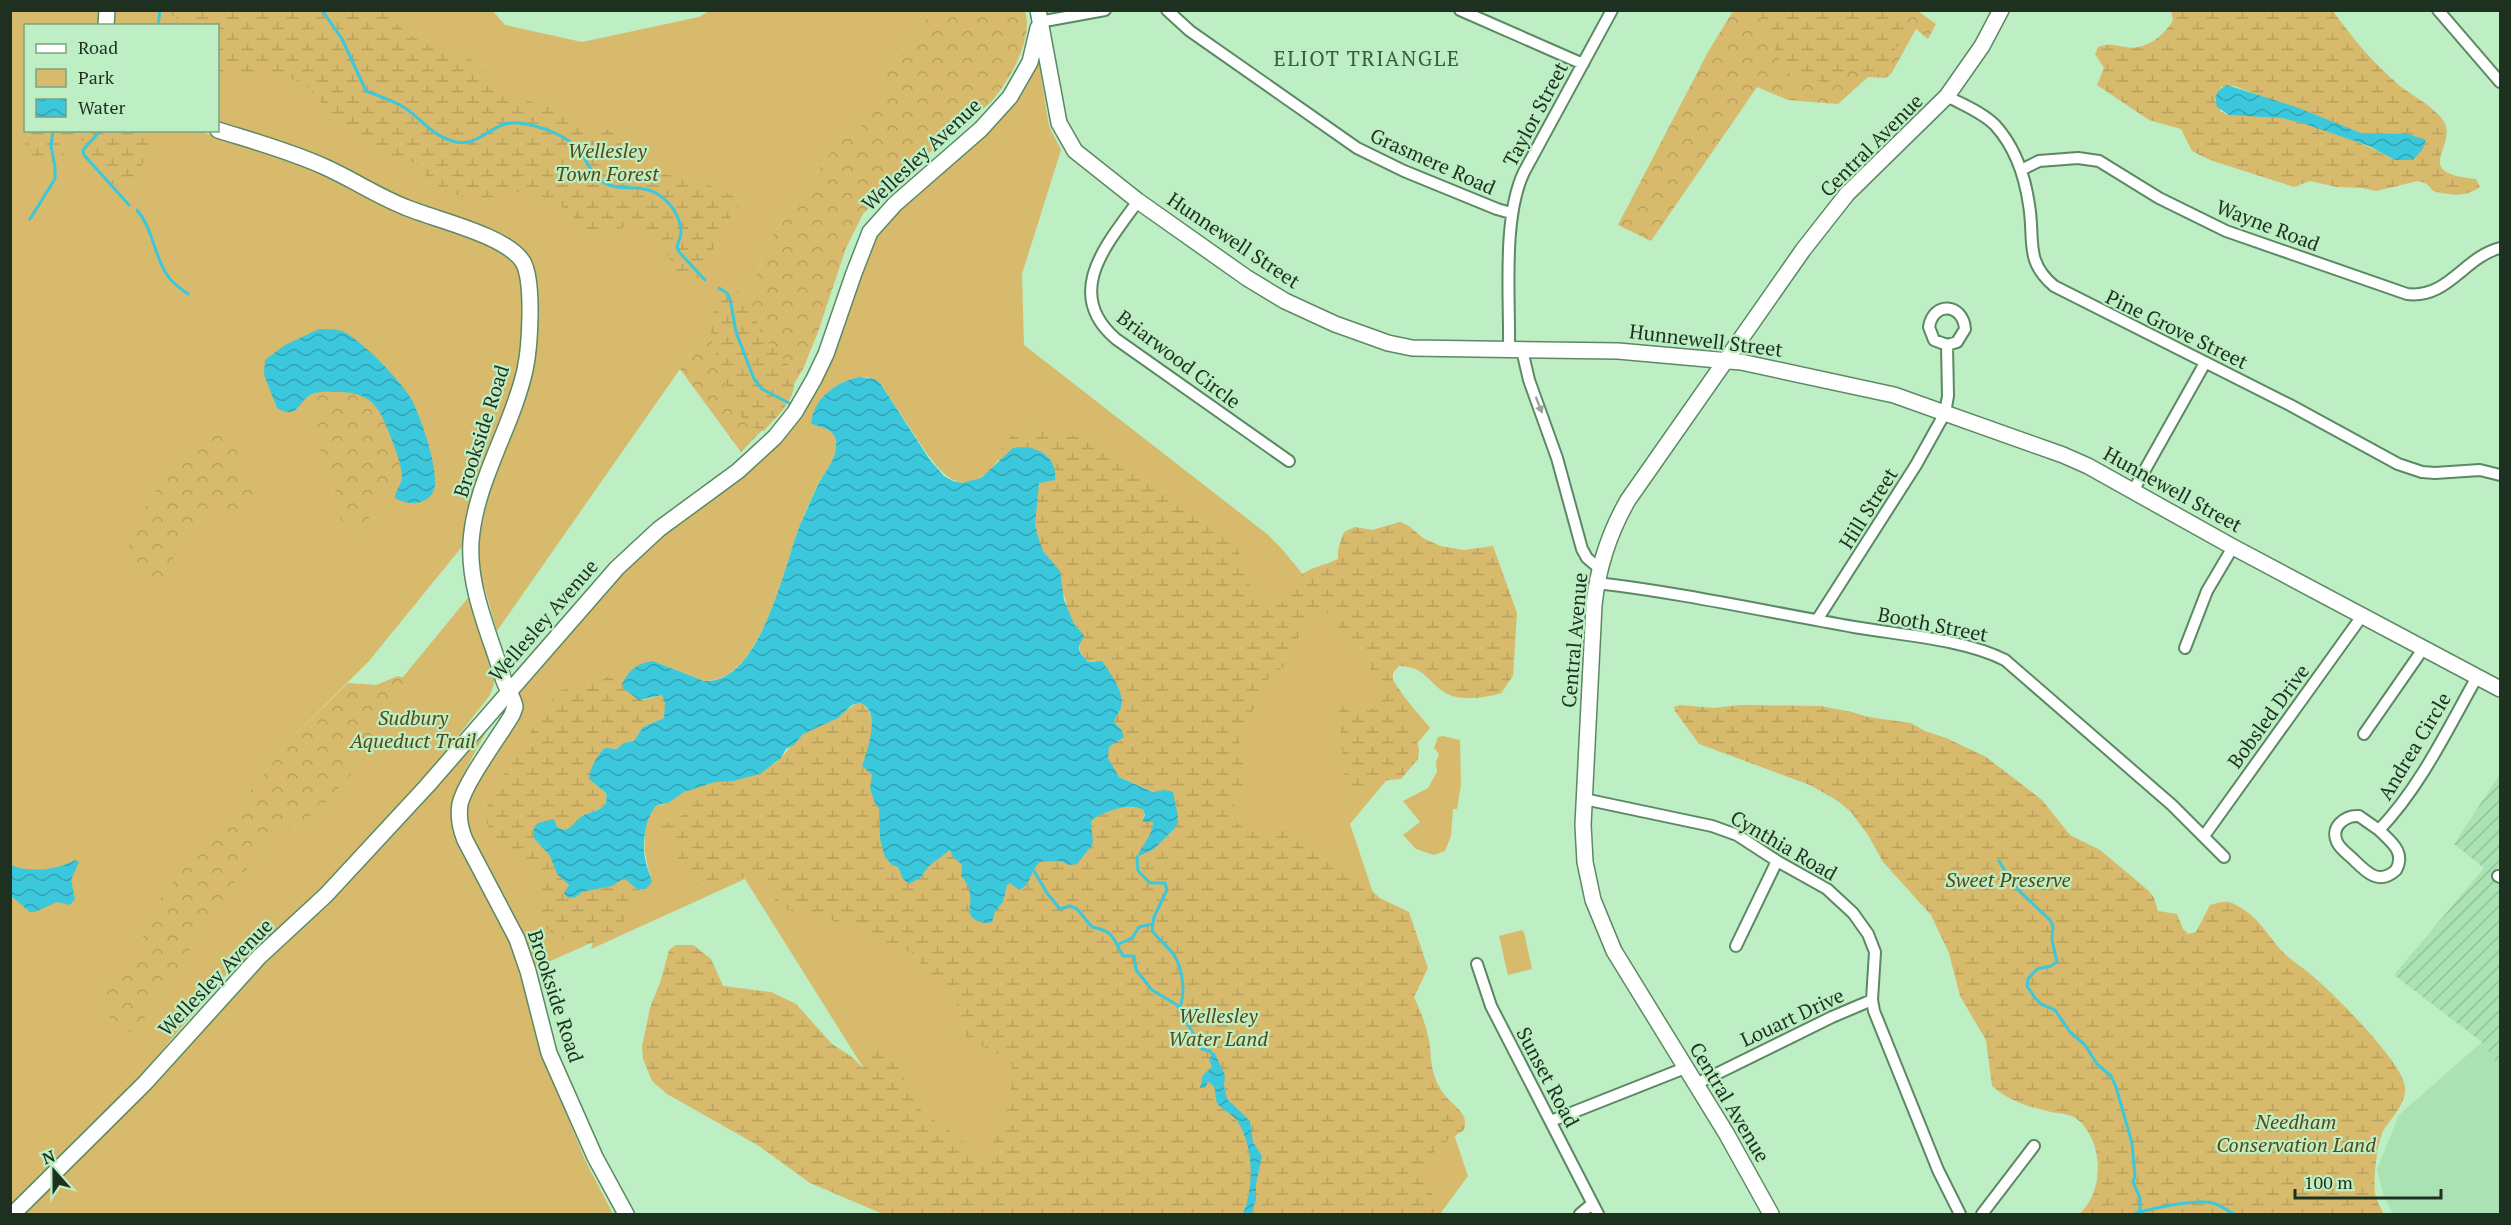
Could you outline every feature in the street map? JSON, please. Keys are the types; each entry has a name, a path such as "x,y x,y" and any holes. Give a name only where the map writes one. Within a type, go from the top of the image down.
{"main road":[{"name":"Central Avenue","path":"1772,1215 1736,1149 1614,951 1598,916 1585,862 1584,799 1598,576 1610,536 1628,500 1781,280 1847,194 1947,96 1982,46 2001,10"},
{"name":"Hunnewell Street","path":"1038,16 1057,117 1064,135 1075,151 1138,201 1265,290 1335,324 1388,343 1412,348 1618,351 1725,360 1865,388 1945,413 2063,455 2500,689"},
{"name":"Wellesley Avenue","path":"13,1215 146,1083 259,957 326,896 629,556 659,529 758,454 782,429 807,392 826,354 856,265 870,232 895,204 981,129 1010,97 1030,62 1038,16"},
{"name":"Brookside Road","path":"219,130 309,160 400,205 497,241 515,252 524,265 529,287 529,336 525,366 517,397 482,492 471,544 478,595 508,692 505,728 463,795 459,811 460,826 465,840 517,939 528,971 549,1053 595,1157 626,1215"}],"street":[{"path":"1038,16 1105,10"},
{"name":"Grasmere Road","path":"1167,10 1190,31 1357,148 1404,171 1511,213"},
{"path":"1460,10 1583,64"},
{"name":"Taylor Street","path":"1598,576 1583,550 1557,458 1516,350 1511,213 1521,179 1612,10"},
{"path":"2438,10 2500,82"},
{"name":"Pine Grove Street","path":"1947,96 1983,116 1994,125 2014,154 2021,170 2030,207 2035,264 2042,276 2054,286 2398,464 2429,473 2480,470 2500,475"},
{"name":"Wayne Road","path":"2021,170 2039,161 2078,158 2099,161 2159,198 2218,227 2407,294 2427,294 2439,289 2481,256 2500,248"},
{"name":"Briarwood Circle","path":"1138,201 1105,246 1095,267 1091,292 1101,324 1116,339 1289,461"},
{"path":"1945,413 1948,396 1947,345"},
{"path":"2133,491 2205,363"},
{"name":"Hill Street","path":"1817,620 1890,506 1945,413"},
{"path":"2185,648 2207,591 2233,547"},
{"name":"Booth Street","path":"1598,576 1670,592 1978,649 2005,660 2172,805 2224,857"},
{"name":"Bobsled Drive","path":"2204,836 2362,616"},
{"path":"2364,734 2423,649"},
{"name":"Andrea Circle","path":"2379,830 2412,791 2477,677"},
{"name":"Cynthia Road","path":"1584,799 1712,826 1737,835 1842,900 1868,934 1875,952 1872,1000 1874,1011 1938,1170 1960,1215"},
{"name":"Andrea Circle","path":"2353,816 2365,818 2379,830 2396,846 2400,857 2396,870 2383,878 2373,877 2340,848 2335,835 2340,822 2353,816"},
{"path":"1736,946 1777,861"},
{"name":"Sunset Road","path":"1477,964 1491,1006 1598,1215"},
{"name":"Louart Drive","path":"1696,1084 1832,1017 1872,1000"},
{"path":"1551,1121 1685,1068"},
{"path":"1982,1215 2034,1146"},
{"path":"1580,1215 1592,1204"}],"shaded area":[{"path":"2500,774 2500,1068 2482,1042 2394,975 2484,868 2454,844"},
{"path":"2482,1042 2500,1068 2500,1214 2393,1214 2384,1197 2377,1169 2399,1115"}],"green space":[{"name":"Wellesley Town Forest","path":"113,10 492,10 505,25 582,42 699,17 709,11 932,11 882,74 893,82 855,137 846,130 770,239 754,281 728,318 694,349 497,631 479,568 478,542 489,494 523,399 532,267 430,210 219,123 219,24 112,24"},
{"name":"Sudbury Aqueduct Trail","path":"11,11 100,11 99,24 24,24 24,132 202,132 306,166 425,222 489,244 510,257 520,271 523,293 523,336 519,365 465,543 369,661 291,739 251,790 237,879 472,593 495,672 490,695 433,768 330,881 295,916 224,977 126,1093 11,1208"},
{"path":"165,11 381,11 407,33 425,44 470,59 509,95 564,112 573,119 585,137 594,141 606,130 612,129 622,139 621,145 606,150 616,167 627,172 661,173 706,184 734,196 738,203 737,210 730,218 724,235 714,247 701,277 692,280 679,277 655,238 632,226 592,233 584,230 563,207 532,194 520,192 470,199 444,189 429,179 418,165 379,152 349,134 336,122 313,92 301,83 279,76 237,75 219,70 219,24 181,24 178,19"},
{"path":"932,11 1025,11 1026,34 1018,59 991,102 893,183 863,214 846,248 803,369 772,420 741,452 680,369 694,349 728,318 754,281 770,239 846,130 855,136 892,82 882,74"},
{"path":"1733,11 1918,11 1936,24 1928,39 1916,29 1891,74 1886,78 1868,77 1838,104 1788,100 1757,87 1651,241 1618,225 1708,52"},
{"path":"1762,11 1890,11 1905,23 1910,32 1894,51 1890,73 1879,74 1846,68 1828,84 1804,76 1797,78 1783,69 1762,17"},
{"path":"2171,11 2333,11 2381,69 2400,86 2434,110 2443,120 2447,130 2440,165 2445,171 2456,176 2476,179 2480,187 2469,193 2457,195 2433,191 2427,184 2418,181 2376,191 2337,187 2310,181 2294,187 2210,160 2192,151 2181,129 2149,120 2097,85 2104,68 2095,54 2098,47 2112,45 2140,47 2159,37 2173,20","holes":["2234,86 2361,133 2381,134 2395,160 2356,141 2315,126 2272,117 2229,115 2221,112 2215,100 2221,87"]},
{"name":"Wellesley Water Land","path":"1038,58 1049,126 1061,150 1022,274 1024,345 1267,534 1430,728 1350,824 1468,1176 1440,1214 955,1214 745,879 591,949 593,942 535,968 514,916 476,847 468,818 467,802 514,693 630,566 798,408 869,234 988,126","holes":["867,377 880,383 924,450 942,472 952,479 962,483 974,481 985,474 998,460 1120,711 1173,831 1160,842 870,744 870,734 701,786 684,792 662,805 657,805 648,820 645,839 646,859 651,876 555,871 653,661 704,681 724,677 741,663 755,643 778,592 804,515 835,453 836,440 833,433 811,424 817,405 830,390 847,381"]},
{"path":"26,132 143,132 150,144 140,168 130,180 120,187 111,183 83,141 71,141 62,158 47,161 40,160 29,152"},
{"path":"722,287 739,292 747,298 763,336 791,370 793,392 783,410 764,431 751,425 739,414 715,352 711,323 720,298 717,292"},
{"path":"316,392 352,393 371,401 385,421 399,460 402,482 385,492 365,525 358,531 350,530 342,522 338,513 336,493 316,439 314,397"},
{"path":"224,427 230,428 241,469 254,495 245,507 208,516 191,523 179,538 165,579 145,579 135,572 130,561 129,549 136,524 176,455"},
{"path":"1029,428 1055,431 1079,438 1102,448 1146,476 1208,527 1232,542 1237,548 1254,594 1265,602 1286,601 1301,575 1338,559 1338,549 1344,532 1355,527 1372,530 1400,522 1409,526 1423,538 1440,546 1464,550 1493,546 1517,613 1513,676 1501,693 1480,698 1457,697 1444,692 1420,672 1399,666 1393,673 1393,680 1403,695 1419,749 1418,759 1401,779 1372,782 1356,790 1348,787 1345,780 1340,726 1336,715 1343,706 1350,706 1360,712 1371,710 1379,701 1378,689 1373,672 1343,636 1334,614 1318,612 1300,627 1296,651 1288,664 1269,676 1239,740 1246,778 1233,813 1238,824 1250,832 1261,833 1272,828 1281,828 1313,845 1380,898 1409,912 1428,968 1414,997 1428,1034 1432,1068 1439,1086 1465,1120 1464,1130 1439,1146 1423,1166 1428,1185 1442,1214 1251,1214 1256,1200 1255,1191 1261,1153 1254,1146 1248,1119 1227,1099 1224,1085 1225,1075 1220,1069 1216,1054 1210,1055 1212,1067 1203,1075 1205,1084 1209,1082 1211,1084 1224,1106 1242,1128 1250,1151 1250,1185 1243,1214 883,1214 810,1183 759,1146 667,1094 652,1081 643,1059 642,1047 650,1008 669,950 676,945 693,945 711,959 723,986 771,992 796,1004 832,1044 852,1057 863,1068 867,1051 874,1046 884,1048 897,1061 911,1095 923,1113 957,1136 977,1154 986,1156 1010,1098 1011,1061 969,1039 960,1031 954,998 932,979 911,952 892,948 875,934 850,925 788,910 776,903 767,876 763,873 714,886 695,883 688,877 690,862 681,862 677,856 681,845 680,840 662,833 659,827 683,815 707,791 707,784 749,777 768,769 807,731 837,718 850,707 860,703 869,712 871,720 870,746 865,759 872,775 870,792 879,809 882,846 895,865 920,878 929,866 950,850 953,857 961,862 962,879 968,885 971,894 969,912 976,920 986,922 994,920 995,911 1005,896 1007,884 1010,883 1014,888 1022,890 1040,862 1060,861 1073,865 1080,861 1094,840 1091,821 1107,811 1139,806 1145,813 1142,822 1153,821 1152,832 1138,856 1149,852 1165,840 1175,824 1176,804 1173,792 1165,790 1154,792 1115,774 1107,756 1109,747 1121,729 1113,719 1120,711 1104,664 1097,660 1088,662 1081,653 1079,648 1082,633 1069,612 1060,573 1039,544 1034,508 1039,483 1056,477 1052,460 1038,451 1018,448 1011,450 998,460 1008,439"},
{"path":"631,669 626,676 629,693 643,700 662,695 666,703 664,718 643,727 634,741 617,749 609,747 599,754 589,779 606,793 605,804 599,810 581,817 565,830 557,827 554,819 541,821 536,825 540,844 550,856 555,871 569,885 565,891 576,897 582,892 612,886 624,878 641,890 646,889 630,903 621,929 617,933 581,945 555,935 538,919 536,906 542,882 521,865 490,833 485,816 486,808 513,758 561,690 585,686 601,681 612,674"},
{"path":"398,676 404,678 404,685 394,698 359,765 318,811 278,836 236,880 134,1034 109,1018 103,1010 104,992 133,960 141,947 143,935 163,894 216,829 235,813 291,739 348,683 376,685"},
{"path":"1680,705 1714,708 1740,705 1820,706 1868,717 1911,723 1986,757 2042,800 2070,835 2100,850 2149,891 2158,911 2177,914 2183,929 2188,934 2196,932 2210,905 2230,902 2248,913 2284,953 2319,982 2364,1027 2392,1061 2401,1076 2405,1087 2404,1099 2383,1131 2376,1162 2375,1193 2384,1214 2079,1214 2087,1205 2097,1180 2096,1153 2086,1128 2074,1117 2020,1103 2005,1096 1992,1086 1986,1040 1960,996 1949,953 1931,915 1883,862 1868,835 1851,812 1838,801 1810,785 1699,744 1675,711 1674,707"},
{"path":"491,723 457,791 453,821 455,836 509,936 524,977 541,1052 585,1160 613,1214 21,1214 263,960 341,891"},
{"path":"1438,737 1460,740 1461,785 1457,809 1453,809 1451,836 1445,851 1434,855 1416,849 1403,835 1420,822 1403,801 1428,788 1437,772 1436,762 1439,754 1434,748"},
{"path":"1522,930 1532,969 1508,975 1499,936"}],"water":[{"path":"2227,85 2296,107 2361,133 2408,134 2426,140 2422,150 2413,160 2395,160 2369,146 2302,123 2281,118 2229,115 2217,107 2216,100 2218,92"},
{"path":"319,329 339,330 350,335 381,363 408,394 420,420 433,462 434,489 427,499 408,503 395,498 402,479 399,462 384,420 368,400 351,393 321,392 309,395 295,410 290,412 277,408 264,375 265,360 285,345"},
{"path":"860,377 875,379 880,383 930,460 944,476 953,481 962,483 981,478 1013,448 1029,448 1049,458 1055,471 1055,480 1039,483 1035,525 1043,551 1060,571 1064,600 1074,624 1084,635 1079,651 1088,662 1102,661 1119,690 1122,704 1114,722 1121,729 1124,737 1109,747 1108,758 1119,777 1153,792 1165,790 1173,792 1178,816 1176,827 1154,849 1137,857 1149,836 1153,822 1142,822 1145,815 1143,810 1132,807 1124,807 1102,814 1091,821 1093,844 1077,864 1069,865 1060,861 1040,862 1023,888 1019,890 1010,883 1007,885 1003,902 995,911 992,922 979,921 969,912 970,892 961,876 962,865 953,857 950,850 929,866 920,878 909,884 903,879 898,867 892,865 885,857 880,839 879,809 870,788 872,775 862,766 872,722 867,707 860,703 852,705 838,718 803,734 794,745 786,749 781,758 760,774 733,781 715,782 684,792 668,803 657,805 647,823 644,838 644,852 652,882 646,889 637,889 624,878 612,886 582,892 576,897 568,898 564,893 569,885 557,874 550,856 534,838 534,828 538,823 554,819 557,827 565,830 581,817 599,810 605,804 606,793 589,779 597,758 605,748 617,749 624,743 634,741 643,727 664,718 665,703 662,695 639,700 624,689 622,684 634,668 642,663 653,661 704,681 724,677 741,664 755,644 767,619 800,525 835,454 836,441 833,434 811,424 816,407 834,387"},
{"path":"75,860 79,862 71,880 75,899 70,905 57,902 30,912 11,896 11,865 26,869 43,869"},
{"path":"1214,1052 1225,1075 1224,1085 1227,1099 1250,1121 1253,1142 1262,1156 1256,1184 1256,1200 1251,1214 1243,1214 1249,1192 1251,1168 1250,1155 1243,1132 1236,1119 1217,1103 1211,1084 1208,1082 1205,1088 1200,1088 1203,1075 1212,1067 1209,1059"}],"waterway":[{"path":"158,24 160,10"},
{"path":"322,10 342,39 366,91 400,105 444,138 462,143 478,138 501,125 519,123 536,126 554,132 576,147 600,180 616,187 644,189 664,198 680,223 681,234 677,247 679,252 705,280"},
{"path":"30,219 55,179 51,146 53,132"},
{"path":"99,132 83,150 84,155 129,205"},
{"path":"137,210 147,225 167,275 188,294"},
{"path":"719,288 727,293 730,299 736,332 754,379 762,389 789,403"},
{"path":"1137,857 1138,871 1150,883 1165,883 1167,890 1154,917 1152,930 1174,955 1180,967 1183,989 1179,1010"},
{"path":"1999,861 2015,887 2050,920 2053,926 2052,940 2057,962 2037,969 2028,979 2027,986 2041,1004 2055,1010 2070,1032 2085,1045 2097,1064 2111,1076 2132,1143 2135,1176 2133,1182 2140,1198 2140,1212"},
{"path":"1034,871 1060,909 1070,906 1077,909 1092,927 1109,933 1123,956 1134,956 1136,970 1152,990 1177,1005 1202,1049 1210,1051 1213,1056"},
{"path":"1119,944 1132,938 1139,927 1152,924"},
{"path":"2134,1214 2196,1202 2216,1204 2234,1214"}],"district":[{"name":"ELIOT TRIANGLE","path":"1367,58"}],"park label":[{"name":"Sweet Preserve","path":"2008,879"},
{"name":"Needham Conservation Land","path":"2296,1132"}]}
